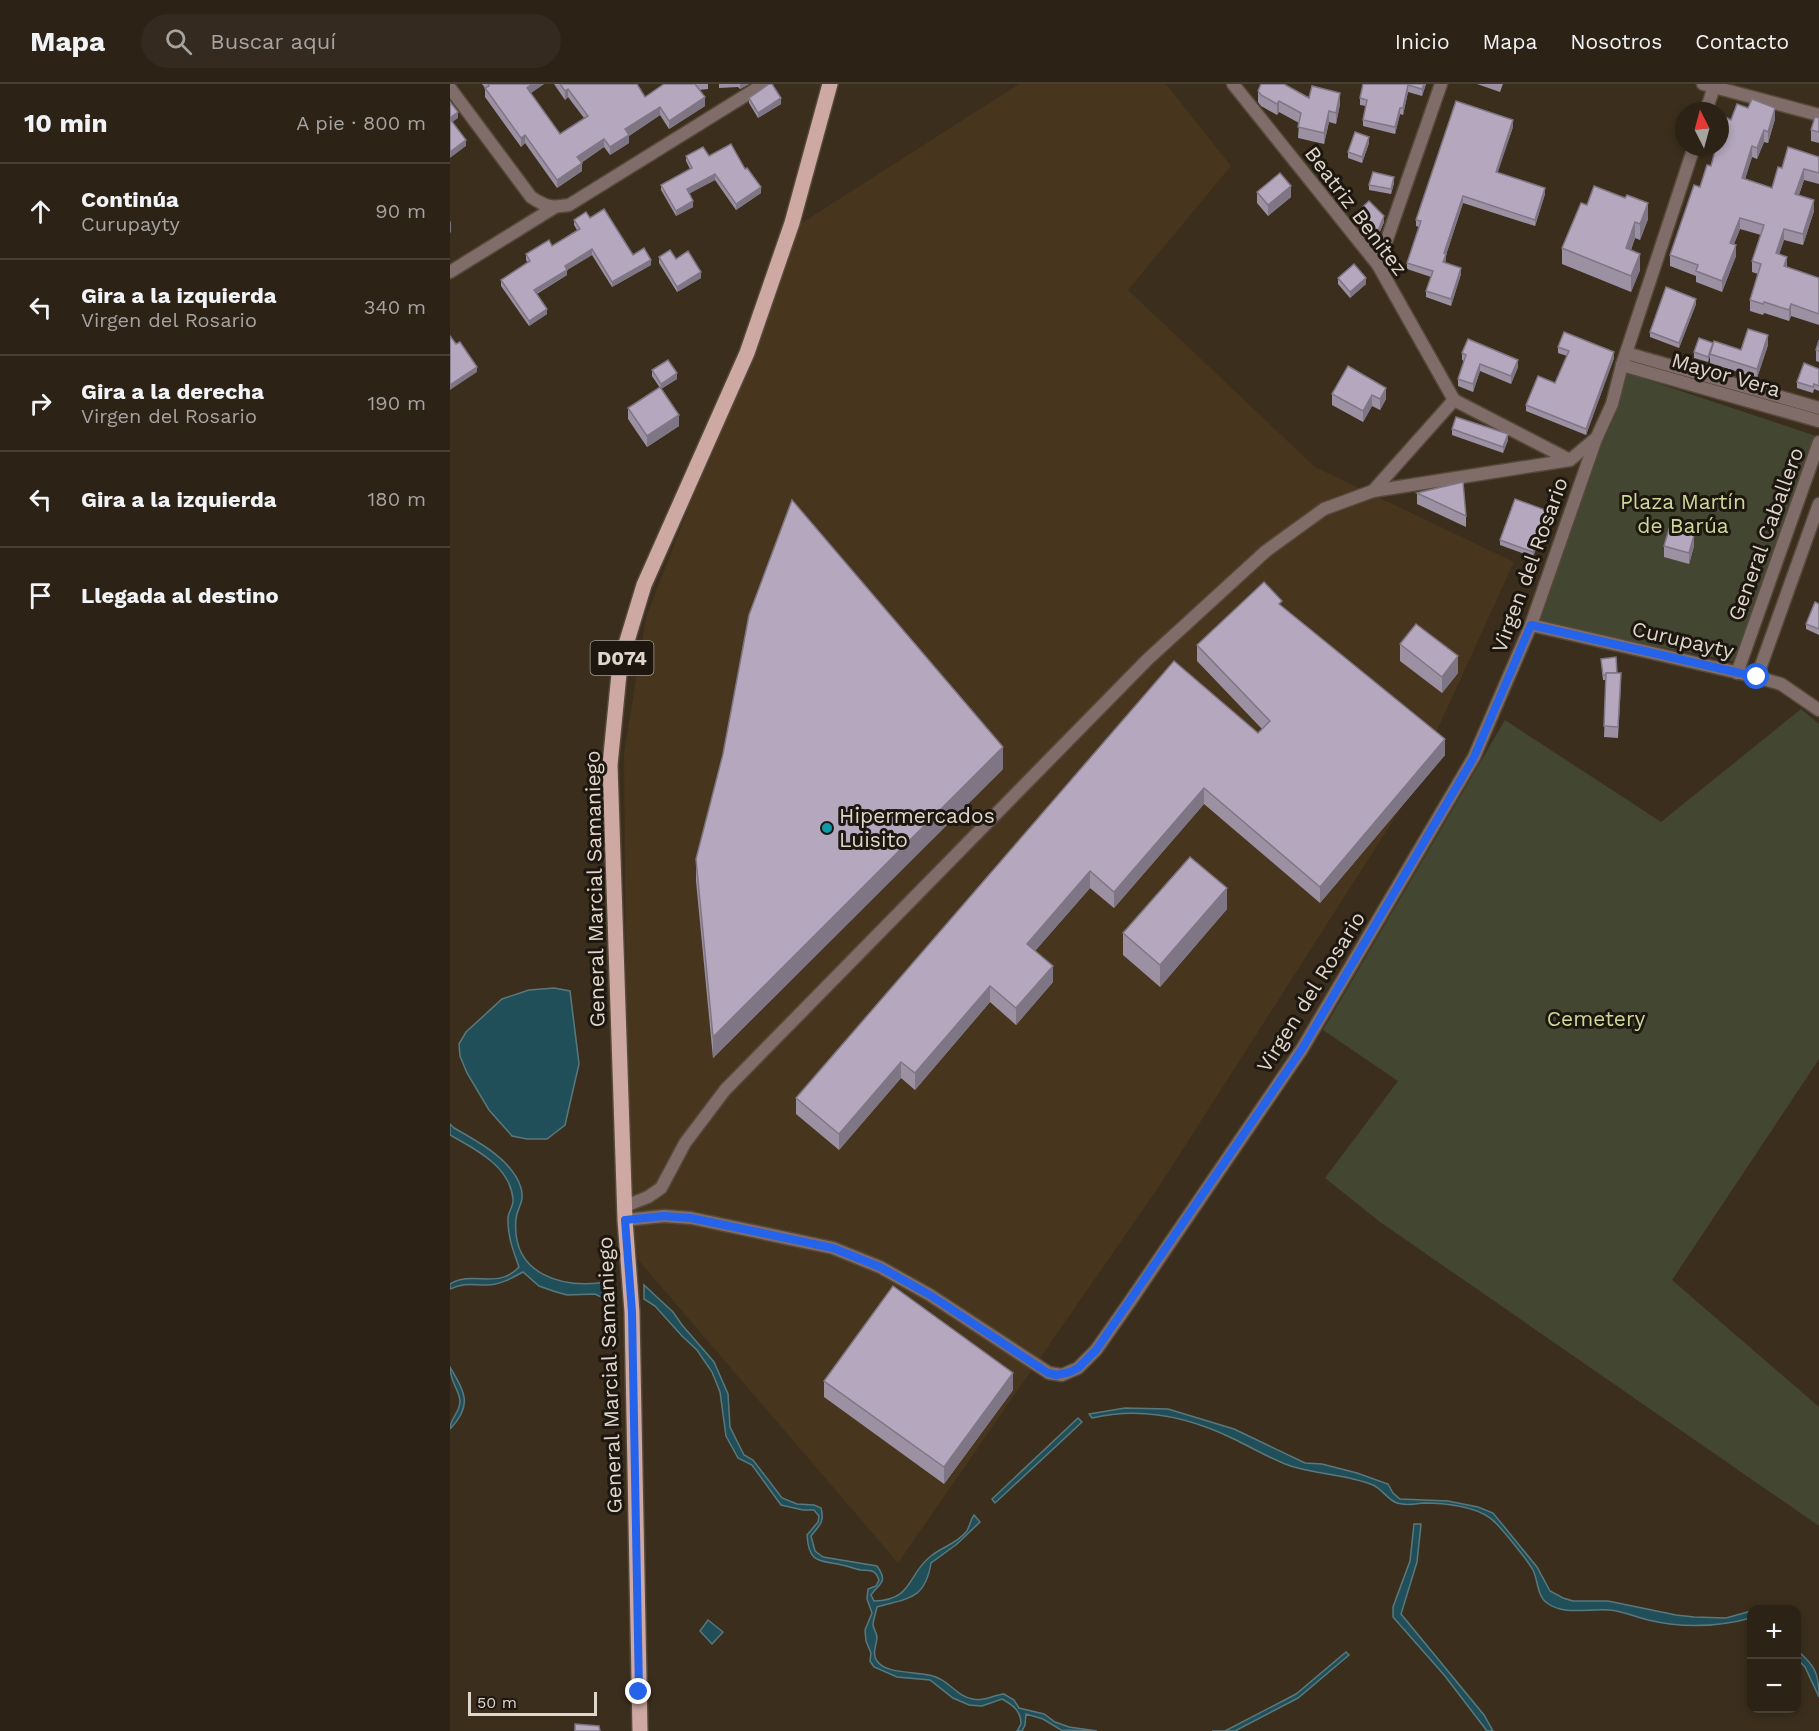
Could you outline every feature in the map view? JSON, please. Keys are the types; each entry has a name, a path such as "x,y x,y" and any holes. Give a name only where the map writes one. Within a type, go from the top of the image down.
{"main road":[{"name":"General Marcial Samaniego","path":"639,1731 632,1312 625,1213 610,765 620,664 644,585 747,353 792,223 830,84"}],"street":[{"path":"450,88 531,197 549,206 569,205 764,84"},
{"name":"Beatriz Benitez","path":"1233,84 1378,265 1454,400"},
{"path":"1378,265 1441,84"},
{"path":"1708,102 1711,85 1819,115"},
{"name":"Virgen del Rosario","path":"625,1213 691,1218 833,1248 880,1267 930,1295 1048,1373 1062,1375 1078,1368 1096,1350 1302,1049 1474,757 1531,625 1596,438 1612,404 1624,359 1691,156"},
{"path":"450,272 549,206"},
{"name":"Mayor Vera","path":"1624,359 1819,408"},
{"name":"Mayor Vera","path":"1624,359 1819,421"},
{"path":"1373,491 1454,400 1570,460"},
{"path":"625,1213 661,1188 686,1143 725,1090 1148,659 1266,551 1323,509 1373,491 1570,460 1596,438"},
{"name":"General Caballero","path":"1737,673 1819,442"},
{"name":"General Caballero","path":"1757,677 1819,504"},
{"name":"Curupayty","path":"1531,625 1781,684 1819,710"}],"shaded area":[{"path":"1019,84 1166,84 1231,166 1128,290 1315,467 1514,562 1403,805 1160,1185 898,1563 628,1248 624,753 646,617 800,224"}],"green space":[{"name":"Plaza Martín de Barúa","path":"1627,373 1816,436 1779,549 1733,661 1535,623"},
{"name":"Cemetery","path":"1801,709 1819,724 1819,1059 1672,1280 1819,1407 1819,1526 1380,1222 1325,1178 1398,1081 1323,1030 1505,720 1661,822"}],"water":[{"path":"554,988 570,991 579,1064 565,1125 547,1139 512,1136 489,1110 467,1073 460,1056 459,1044 466,1032 502,999 529,990"},
{"path":"450,1124 493,1152 517,1178 522,1197 516,1219 517,1238 522,1253 531,1265 557,1280 591,1284 608,1282 609,1301 595,1294 567,1295 553,1291 539,1286 523,1272 497,1284 464,1285 450,1289 450,1284 459,1280 494,1279 511,1274 519,1267 508,1230 508,1217 513,1201 510,1187 505,1177 490,1160 450,1135"},
{"path":"644,1285 673,1312 714,1362 728,1394 730,1427 744,1455 753,1460 782,1498 797,1504 814,1505 821,1508 822,1520 811,1536 815,1551 823,1557 877,1566 881,1572 882,1582 871,1595 874,1601 887,1600 903,1591 923,1563 958,1540 966,1532 974,1515 980,1522 957,1544 931,1563 924,1584 913,1596 877,1607 873,1625 877,1635 875,1656 881,1665 895,1671 927,1674 939,1678 967,1698 981,1700 1004,1694 1014,1700 1019,1708 1044,1714 1055,1722 1069,1727 1097,1731 1061,1730 1043,1719 1026,1714 1022,1731 1017,1731 1021,1724 1020,1715 1013,1706 1002,1699 982,1706 969,1705 953,1698 930,1680 897,1677 874,1667 870,1661 871,1653 866,1641 865,1630 872,1613 867,1599 868,1589 876,1586 879,1580 876,1574 872,1571 821,1561 813,1556 807,1535 818,1522 819,1516 814,1510 781,1505 752,1465 738,1458 726,1436 720,1392 712,1372 697,1350 655,1306 644,1299"},
{"path":"450,1367 463,1392 464,1406 462,1413 450,1429 460,1401 451,1377"},
{"path":"1125,1408 1168,1409 1234,1429 1305,1463 1322,1464 1388,1484 1400,1499 1448,1501 1478,1507 1493,1513 1537,1567 1550,1591 1563,1598 1573,1601 1608,1601 1694,1617 1726,1618 1747,1612 1747,1619 1713,1625 1687,1625 1661,1623 1614,1611 1569,1610 1554,1607 1541,1596 1533,1570 1513,1542 1490,1518 1476,1511 1449,1505 1397,1503 1373,1485 1351,1478 1296,1468 1219,1432 1183,1420 1129,1413 1092,1418 1089,1414"},
{"path":"1078,1418 1082,1422 995,1503 992,1499"},
{"path":"1414,1524 1421,1524 1417,1562 1401,1614 1484,1715 1493,1731 1487,1731 1445,1676 1393,1617 1393,1607 1410,1561"},
{"path":"708,1620 723,1632 712,1644 700,1631"},
{"path":"1346,1652 1349,1655 1298,1698 1235,1731 1225,1731 1296,1694"},
{"path":"1801,1654 1815,1670 1819,1697 1801,1663"}],"building":[{"path":"488,84 532,84 527,88 560,134 588,116 568,89 565,91 560,84 637,84 645,97 664,84 695,84 705,97 669,121 660,107 625,129 629,135 610,147 604,139 577,157 582,163 557,180 525,135 521,138 485,88 489,86"},
{"path":"772,84 781,98 758,113 749,98"},
{"path":"1261,84 1284,84 1309,98 1312,86 1340,93 1336,113 1329,111 1324,133 1298,127 1301,113 1279,101 1277,104 1261,95 1258,91"},
{"path":"1363,84 1424,84 1422,89 1408,85 1403,108 1400,108 1395,127 1363,120 1367,100 1360,98"},
{"path":"1752,99 1775,108 1768,132 1764,130 1757,148 1752,146 1742,178 1772,188 1778,167 1782,168 1788,147 1819,157 1819,173 1804,169 1795,194 1814,200 1803,234 1784,229 1776,253 1787,257 1784,266 1819,278 1819,314 1791,304 1789,310 1750,300 1761,264 1752,261 1764,225 1740,218 1730,243 1736,245 1722,281 1696,271 1698,265 1670,255 1694,185 1700,187 1707,165 1711,166 1714,156 1729,156 1729,119 1731,120 1737,104 1748,108"},
{"path":"1456,101 1513,120 1496,172 1545,188 1535,220 1463,196 1444,253 1446,254 1443,262 1461,268 1451,299 1426,291 1433,271 1407,263 1421,221 1416,220"},
{"path":"450,102 458,112 450,118"},
{"path":"1815,117 1819,118 1819,132 1811,130"},
{"path":"450,119 466,140 450,152"},
{"path":"1355,132 1369,137 1362,157 1348,152"},
{"path":"731,144 745,169 747,168 761,187 736,204 715,174 687,189 693,201 676,211 661,185 692,168 686,156 703,147 709,156"},
{"path":"1373,172 1394,177 1391,189 1369,185"},
{"path":"1280,173 1291,186 1268,205 1257,192"},
{"path":"1594,186 1625,198 1627,195 1648,203 1640,224 1635,222 1626,248 1640,254 1631,276 1562,248 1581,203 1587,205"},
{"path":"1369,201 1384,216 1377,233 1357,212"},
{"path":"604,209 633,255 644,248 651,260 612,282 592,249 565,266 567,270 534,290 547,309 529,321 501,280 530,261 526,254 549,240 552,246 580,229 574,220 586,212 590,218"},
{"path":"670,250 676,259 688,251 701,272 677,287 659,257"},
{"path":"1354,264 1366,278 1350,292 1338,278"},
{"path":"1666,287 1696,299 1679,343 1650,332"},
{"path":"1748,329 1768,335 1757,369 1710,354 1714,341 1741,350"},
{"path":"1564,332 1614,352 1586,429 1526,405 1538,376 1555,383 1569,351 1558,347"},
{"path":"450,336 456,344 460,342 477,367 450,385"},
{"path":"1699,338 1713,343 1708,357 1694,352"},
{"path":"1468,339 1518,360 1511,376 1480,364 1473,384 1458,379 1466,355 1462,353"},
{"path":"668,360 677,373 661,384 652,370"},
{"path":"1804,363 1819,369 1819,386 1814,384 1813,387 1797,382"},
{"path":"1348,366 1386,388 1380,399 1372,395 1363,411 1332,394"},
{"path":"660,387 679,415 647,436 628,408"},
{"path":"1456,417 1508,434 1503,447 1452,429"},
{"path":"1463,482 1466,516 1417,493"},
{"path":"1515,499 1548,511 1533,552 1500,540"},
{"name":"Hipermercados Luisito","path":"792,500 1003,747 713,1037 696,859 723,754 749,615"},
{"path":"1669,529 1694,535 1689,553 1664,546"},
{"path":"1264,582 1282,601 1279,604 1445,739 1320,887 1204,788 1114,892 1090,871 1027,944 1053,966 1016,1008 990,986 915,1073 901,1062 839,1134 796,1098 1174,661 1258,733 1270,721 1197,645"},
{"path":"1815,602 1819,604 1819,629 1806,624"},
{"path":"1416,624 1458,656 1442,677 1400,644"},
{"path":"1616,657 1617,673 1603,675 1601,659"},
{"path":"1606,673 1621,673 1618,727 1604,726"},
{"path":"1190,857 1227,888 1160,965 1123,933"},
{"path":"893,1286 1013,1373 944,1467 824,1381"},
{"path":"575,1724 599,1726 600,1731 575,1731"}],"place":[{"name":"Hipermercados Luisito","path":"827,828"}],"route":[{"path":"639,1692 632,1312 625,1220 664,1216 691,1218 833,1248 880,1267 930,1295 1048,1373 1062,1375 1070,1372 1078,1368 1096,1350 1302,1049 1474,757 1531,625 1757,677"}]}
